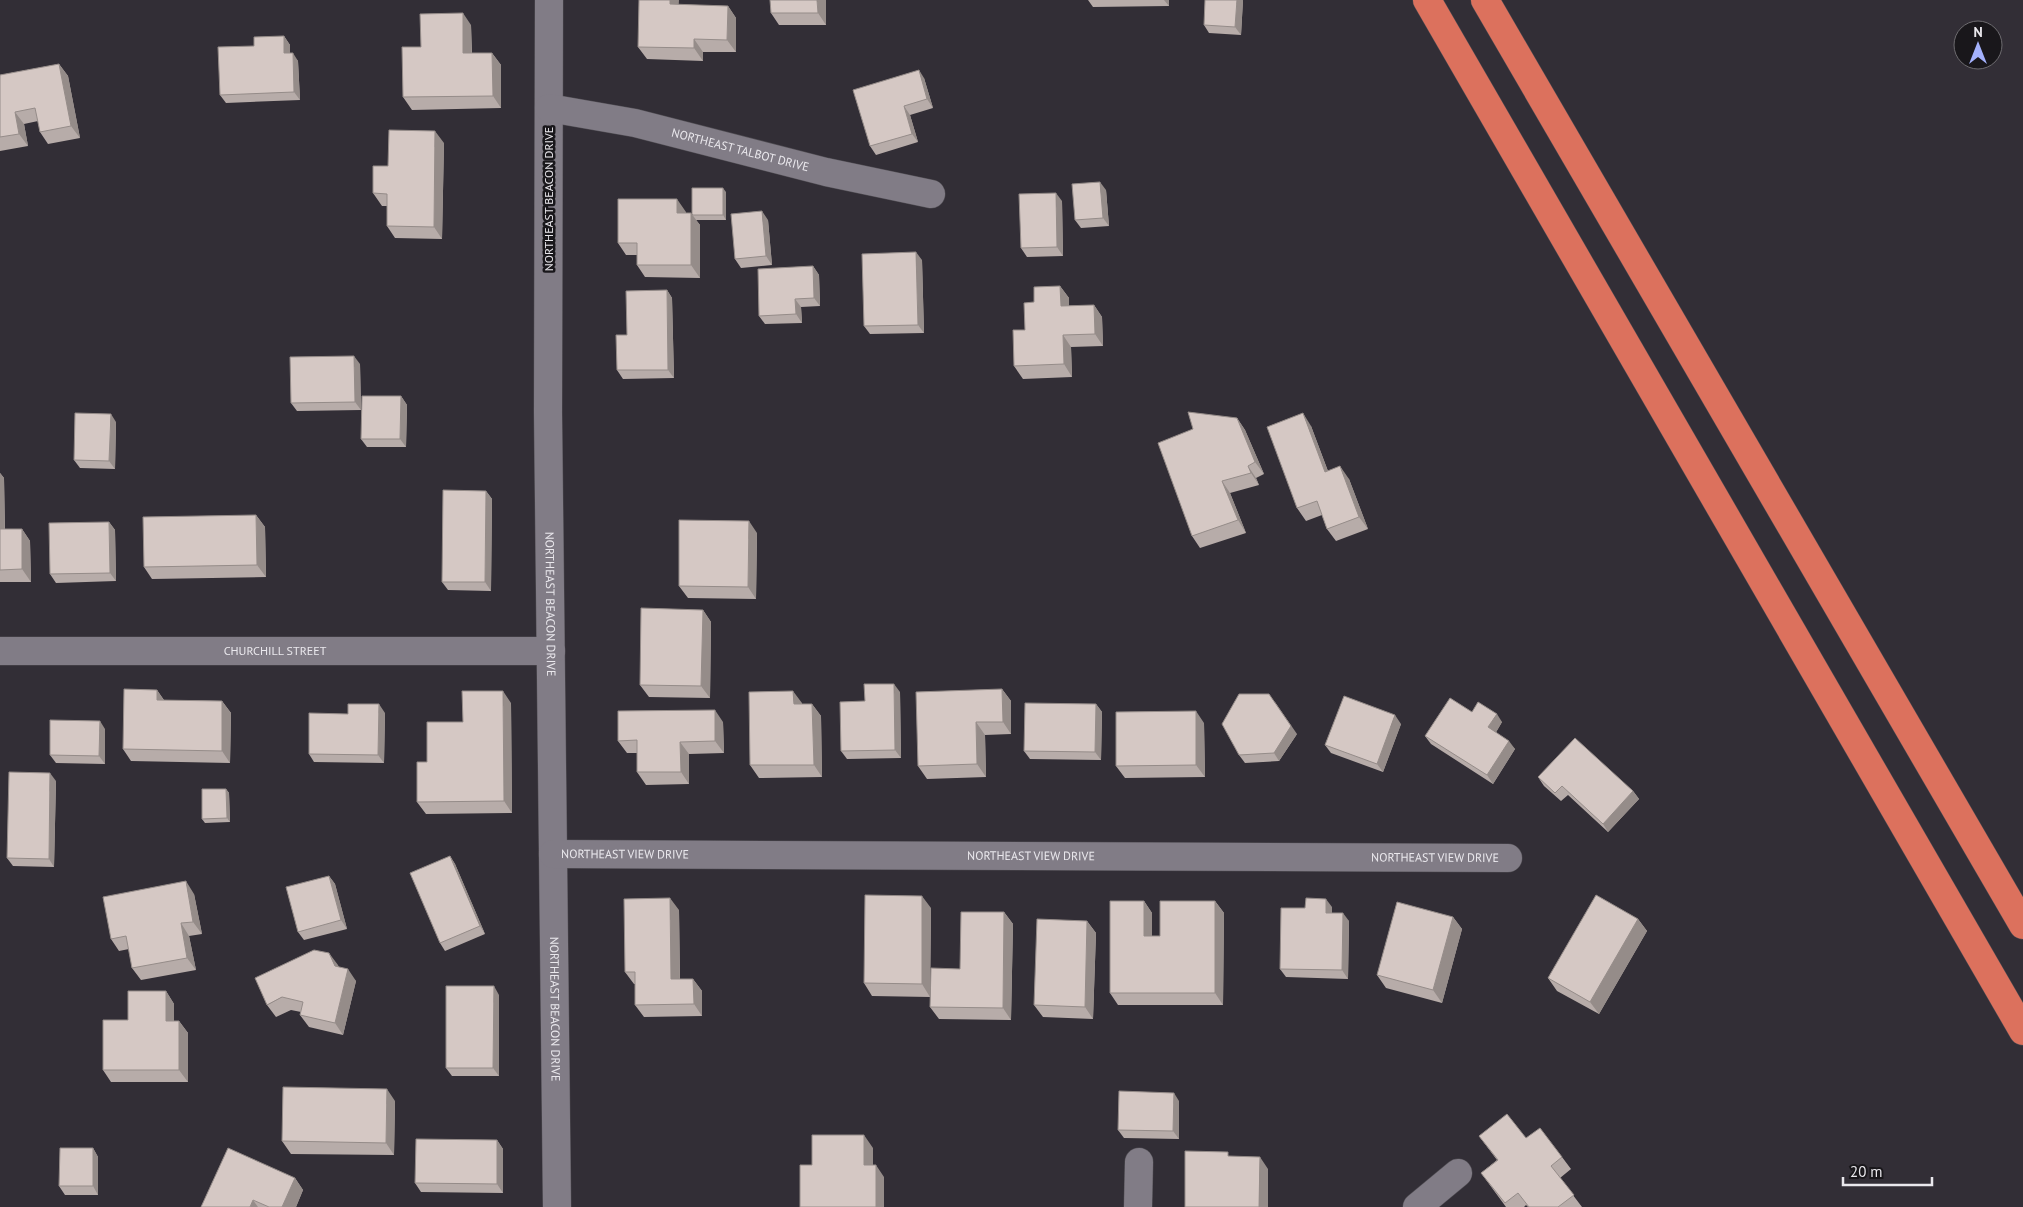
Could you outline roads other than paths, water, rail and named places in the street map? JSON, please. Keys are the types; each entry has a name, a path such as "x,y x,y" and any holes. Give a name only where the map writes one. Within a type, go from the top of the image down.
{"highway":[{"path":"1427,0 2023,1031"},
{"path":"1485,0 2023,925"}],"street":[{"name":"NORTHEAST BEACON DRIVE","path":"549,0 548,413 557,1207"},
{"name":"NORTHEAST TALBOT DRIVE","path":"549,108 635,124 826,172 931,194"},
{"name":"CHURCHILL STREET","path":"0,651 551,651"},
{"name":"NORTHEAST VIEW DRIVE","path":"552,854 1508,858"},
{"path":"1138,1207 1139,1162"},
{"path":"1417,1207 1458,1173"}]}
